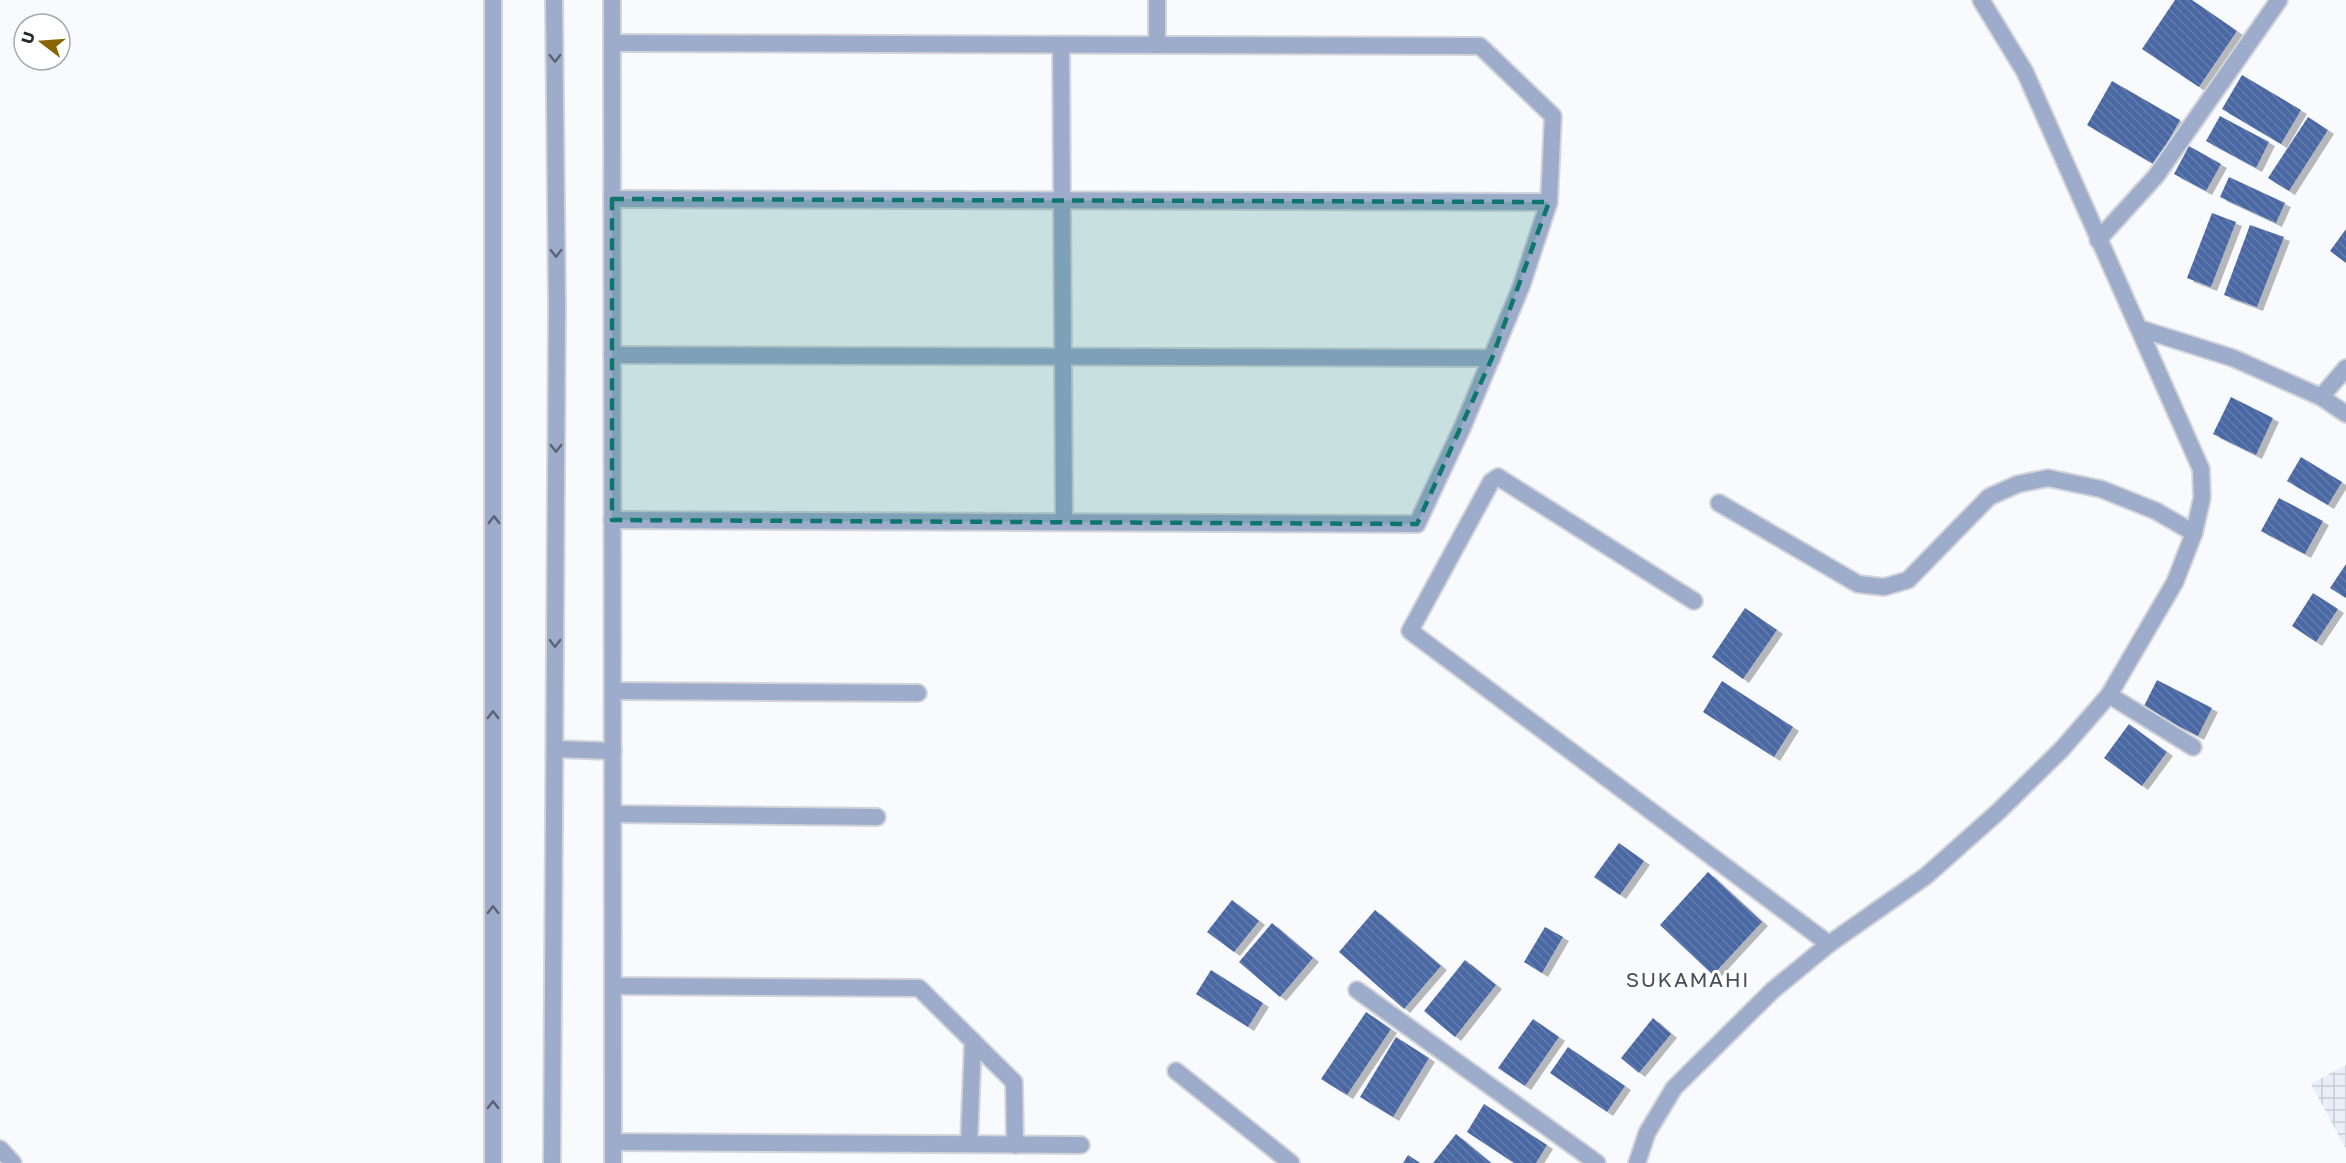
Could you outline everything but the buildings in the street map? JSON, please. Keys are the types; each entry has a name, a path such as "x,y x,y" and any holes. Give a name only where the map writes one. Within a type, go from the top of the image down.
{"street":[{"path":"493,0 493,1163"},
{"path":"552,1163 557,307 554,0"},
{"path":"612,0 613,1163"},
{"path":"1157,0 1157,45"},
{"path":"1637,1163 1647,1133 1674,1088 1773,990 1829,944 1926,876 1999,811 2062,748 2109,695 2175,582 2194,533 2202,498 2201,469 2141,329 2098,240 2025,72 1981,0"},
{"path":"2098,240 2156,176 2279,0"},
{"path":"612,43 1480,46 1553,116 1549,202 1521,287 1463,426 1417,524 612,520"},
{"path":"1061,45 1064,522"},
{"path":"612,199 1549,202"},
{"path":"2141,329 2205,347 2321,397 2346,414"},
{"path":"612,355 1492,358"},
{"path":"2321,397 2346,368"},
{"path":"1694,601 1498,477 1491,482 1410,631 1829,944"},
{"path":"1719,502 1858,584 1884,587 1908,580 1989,497 2018,484 2049,478 2102,489 2156,511 2194,533"},
{"path":"612,691 918,693"},
{"path":"2109,695 2193,747"},
{"path":"555,749 613,750"},
{"path":"613,814 877,817"},
{"path":"613,986 919,988 1014,1082 1015,1145"},
{"path":"1357,990 1597,1163"},
{"path":"969,1144 973,1041"},
{"path":"1176,1071 1291,1163"},
{"path":"613,1142 1081,1145"},
{"path":"0,1149 13,1163"}],"highlighted area":[{"path":"612,199 1549,202 1492,358 1417,524 612,520"}],"shaded area":[{"path":"2346,1065 2346,1149 2311,1084"}],"district":[{"name":"SUKAMAHI","path":"1688,979"}]}
